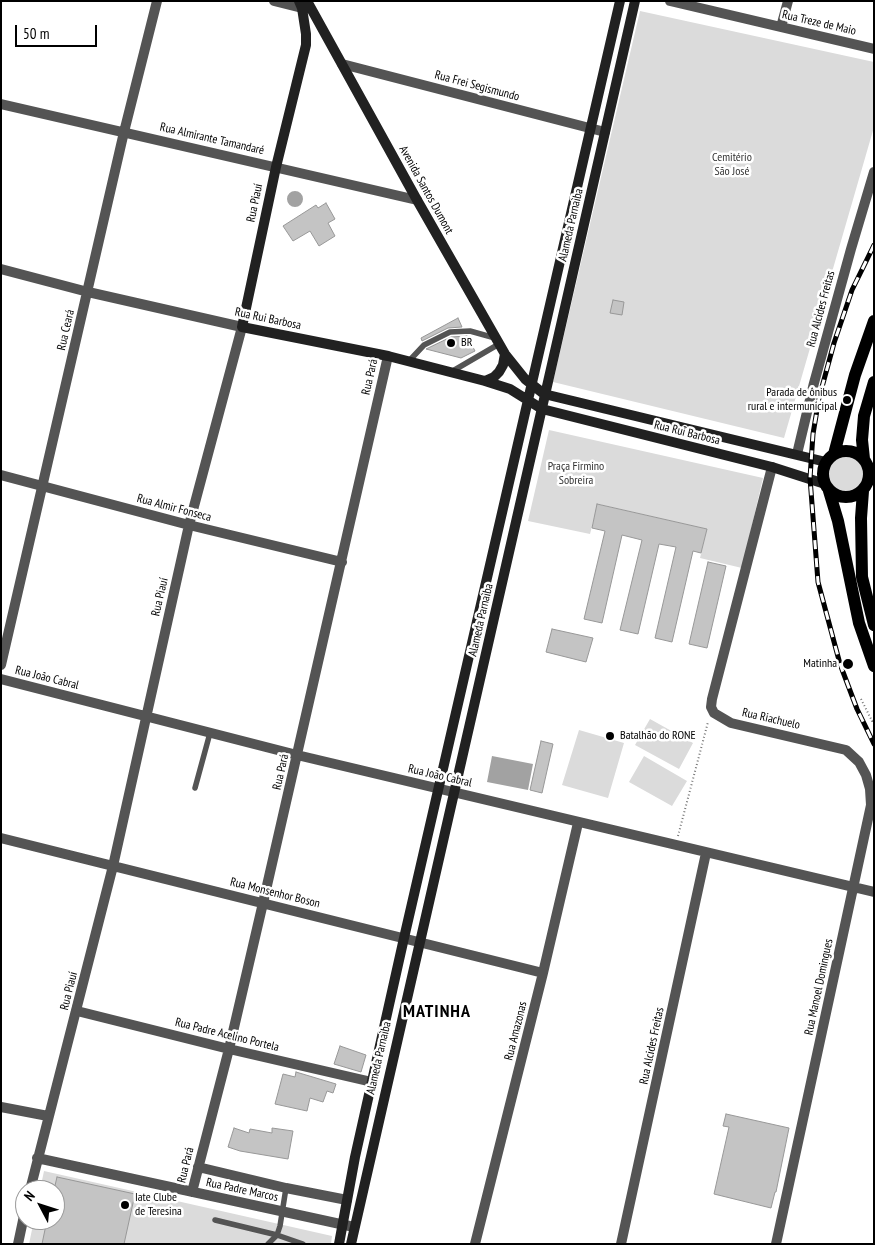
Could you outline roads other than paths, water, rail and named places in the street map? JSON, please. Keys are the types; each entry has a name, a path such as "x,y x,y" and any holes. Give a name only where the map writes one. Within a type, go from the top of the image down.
{"main road":[{"name":"Alameda Parnaiba","path":"338,1244 438,788 620,1"},
{"name":"Alameda Parnaiba","path":"350,1244 635,1"},
{"name":"Avenida Santos Dumont","path":"303,3 342,64 500,345 516,369 544,394"},
{"name":"Rua Piauí","path":"242,327 276,166 306,45 303,3"},
{"path":"874,321 871,336 855,375 830,458 823,469 822,477 838,522 859,623 874,666"},
{"name":"Rua Rui Barbosa","path":"242,327 388,356 485,381 510,389 542,409 772,468 827,488"},
{"path":"485,381 494,377 503,365 500,345"},
{"path":"864,459 862,440 864,416 874,382"},
{"name":"Rua Rui Barbosa","path":"544,394 797,454 830,458"},
{"path":"690,447 693,430"},
{"path":"827,488 835,495 849,498 863,491 872,474 864,459 857,453 842,451 830,458"},
{"path":"863,491 861,518 862,577 874,625"},
{"path":"481,605 497,608"}],"street":[{"name":"Rua Ceará","path":"1,665 124,132 157,1"},
{"path":"274,1 303,3"},
{"name":"Rua Treze de Maio","path":"670,1 874,49"},
{"path":"782,27 788,1"},
{"name":"Rua Frei Segismundo","path":"342,64 605,132"},
{"name":"Rua Almirante Tamandaré","path":"1,104 417,200"},
{"name":"Rua Alcides Freitas","path":"797,454 850,249 874,172"},
{"name":"Rua Rui Barbosa","path":"1,269 88,292 242,327"},
{"name":"Rua Piauí","path":"32,1180 113,866 189,525 242,327"},
{"name":"Rua Pará","path":"192,1192 229,1049 388,356"},
{"name":"Rua Riachuelo","path":"772,468 712,703 714,713 731,723 839,748"},
{"name":"Rua Almir Fonseca","path":"1,475 189,525 342,562"},
{"name":"Rua João Cabral","path":"1,679 297,755 874,892"},
{"name":"Rua Manoel Domingues","path":"776,1244 871,804 870,789 866,775 859,762 852,754 839,748"},
{"name":"Rua Amazonas","path":"475,1244 543,973 578,823"},
{"name":"Rua Monsenhor Boson","path":"1,838 543,973"},
{"name":"Rua Alcides Freitas","path":"621,1244 706,853"},
{"name":"Rua Padre Acelino Portela","path":"77,1011 372,1082"},
{"path":"1,1107 48,1116"},
{"name":"Rua Padre Marcos","path":"37,1158 354,1227"},
{"path":"198,1167 347,1200"},
{"path":"18,1244 21,1230"}],"lane":[{"path":"409,362 424,345 450,332 470,330 500,345"},
{"path":"450,372 500,345"},
{"path":"195,788 210,733"},
{"path":"268,1244 277,1235 286,1188"},
{"path":"215,1220 277,1235 302,1244"}],"railway":[{"path":"874,245 852,290 834,343 819,398 813,434 810,478 818,582 840,664 857,709 874,744"}],"place":[{"name":"BR","path":"451,343"},
{"name":"Parada de ônibus rural e intermunicipal","path":"847,400"},
{"name":"Matinha","path":"848,664"},
{"name":"Batalhão do RONE","path":"610,736"},
{"name":"Iate Clube de Teresina","path":"125,1205"}],"district":[{"name":"MATINHA","path":"437,1012"}],"park label":[{"name":"Cemitério São José","path":"732,165"},
{"name":"Praça Firmino Sobreira","path":"576,474"}]}
